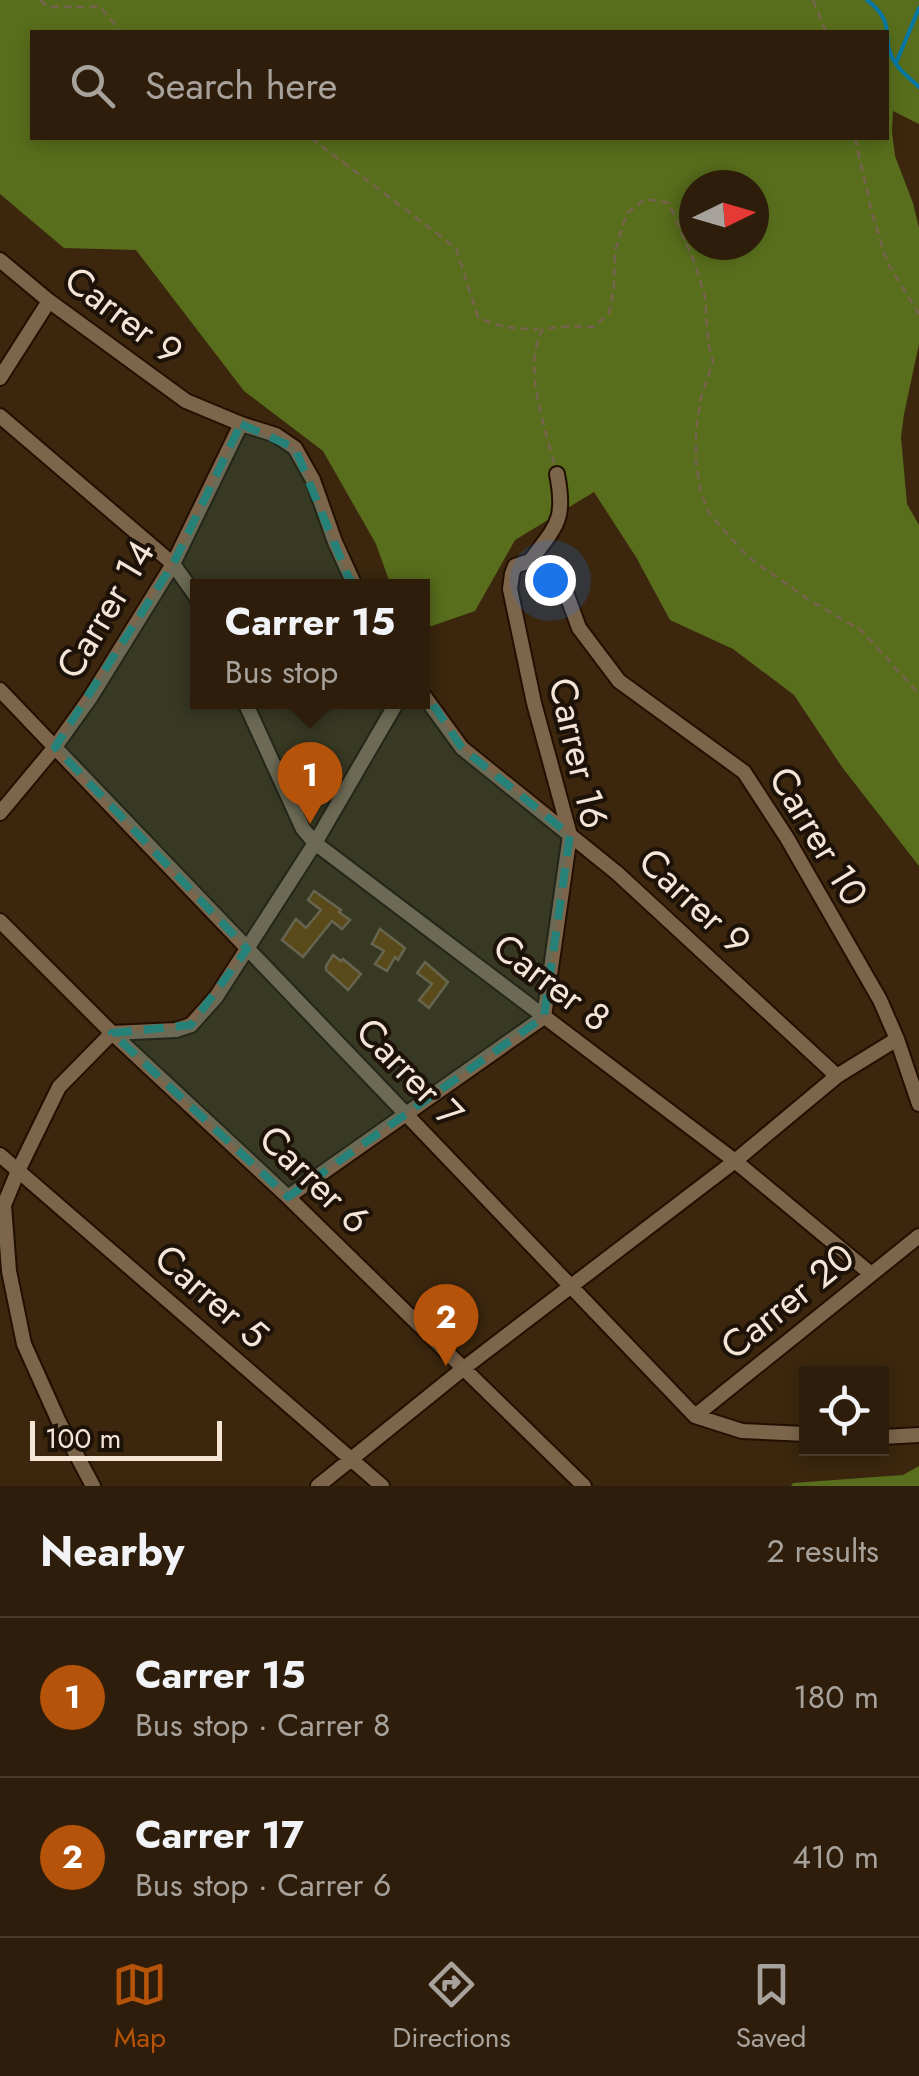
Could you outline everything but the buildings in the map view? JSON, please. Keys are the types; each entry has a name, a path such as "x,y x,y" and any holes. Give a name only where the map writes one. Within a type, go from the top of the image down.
{"street":[{"name":"Carrer 9","path":"0,260 49,301 186,401 276,435 296,448 352,579"},
{"path":"0,378 49,301"},
{"path":"0,416 172,564 190,588"},
{"name":"Carrer 14","path":"0,813 90,698 172,564 241,424"},
{"path":"530,561 554,530 563,504 557,474"},
{"name":"Carrer 16","path":"530,561 515,566 510,589 534,703 570,834 544,1017"},
{"name":"Carrer 10","path":"530,561 546,566 563,584 579,628 620,681 744,772 880,1000 919,1104"},
{"name":"Carrer 7","path":"0,690 695,1416 742,1431 799,1434"},
{"name":"Carrer 9","path":"430,704 462,748 618,873 838,1076"},
{"name":"Carrer 8","path":"248,709 302,828 315,843 735,1161 872,1274"},
{"path":"93,1486 24,1344 9,1271 4,1205 59,1087 112,1033 176,1030 190,1025 216,998 315,843 393,709"},
{"name":"Carrer 6","path":"0,922 584,1486"},
{"path":"288,1197 544,1017"},
{"path":"318,1486 838,1076 897,1038"},
{"name":"Carrer 5","path":"0,1155 382,1486"},
{"name":"Carrer 20","path":"695,1416 919,1236"},
{"path":"889,1436 919,1435"}],"path":[{"path":"40,0 49,8 100,7 120,30"},
{"path":"812,0 825,30"},
{"path":"313,140 456,248 478,317 510,329 594,327 608,312 614,288 614,251 627,212 644,199 669,203 705,296 713,362 700,398 696,430 698,476 708,512 747,556 862,631 919,694"},
{"path":"855,140 886,262 919,314"},
{"path":"543,329 532,355 557,474"}],"highlighted area":[{"path":"241,424 295,448 348,576 462,748 570,835 544,1017 288,1197 112,1033 191,1025 247,949 55,747 173,564"}],"green space":[{"path":"0,0 919,0 919,124 893,111 892,132 895,156 919,228 919,344 901,437 907,504 919,525 919,866 842,767 794,695 733,649 670,620 594,492 515,540 475,611 430,627 430,579 388,579 376,544 323,451 244,391 136,250 64,248 0,194"},
{"path":"919,1466 919,1486 791,1486 903,1475"}],"waterway":[{"path":"867,0 883,17 887,30"},
{"path":"896,63 919,8"},
{"path":"889,47 896,64 919,87"}],"place":[{"name":"Carrer 15","path":"310,824"},
{"name":"Carrer 17","path":"446,1366"}]}
